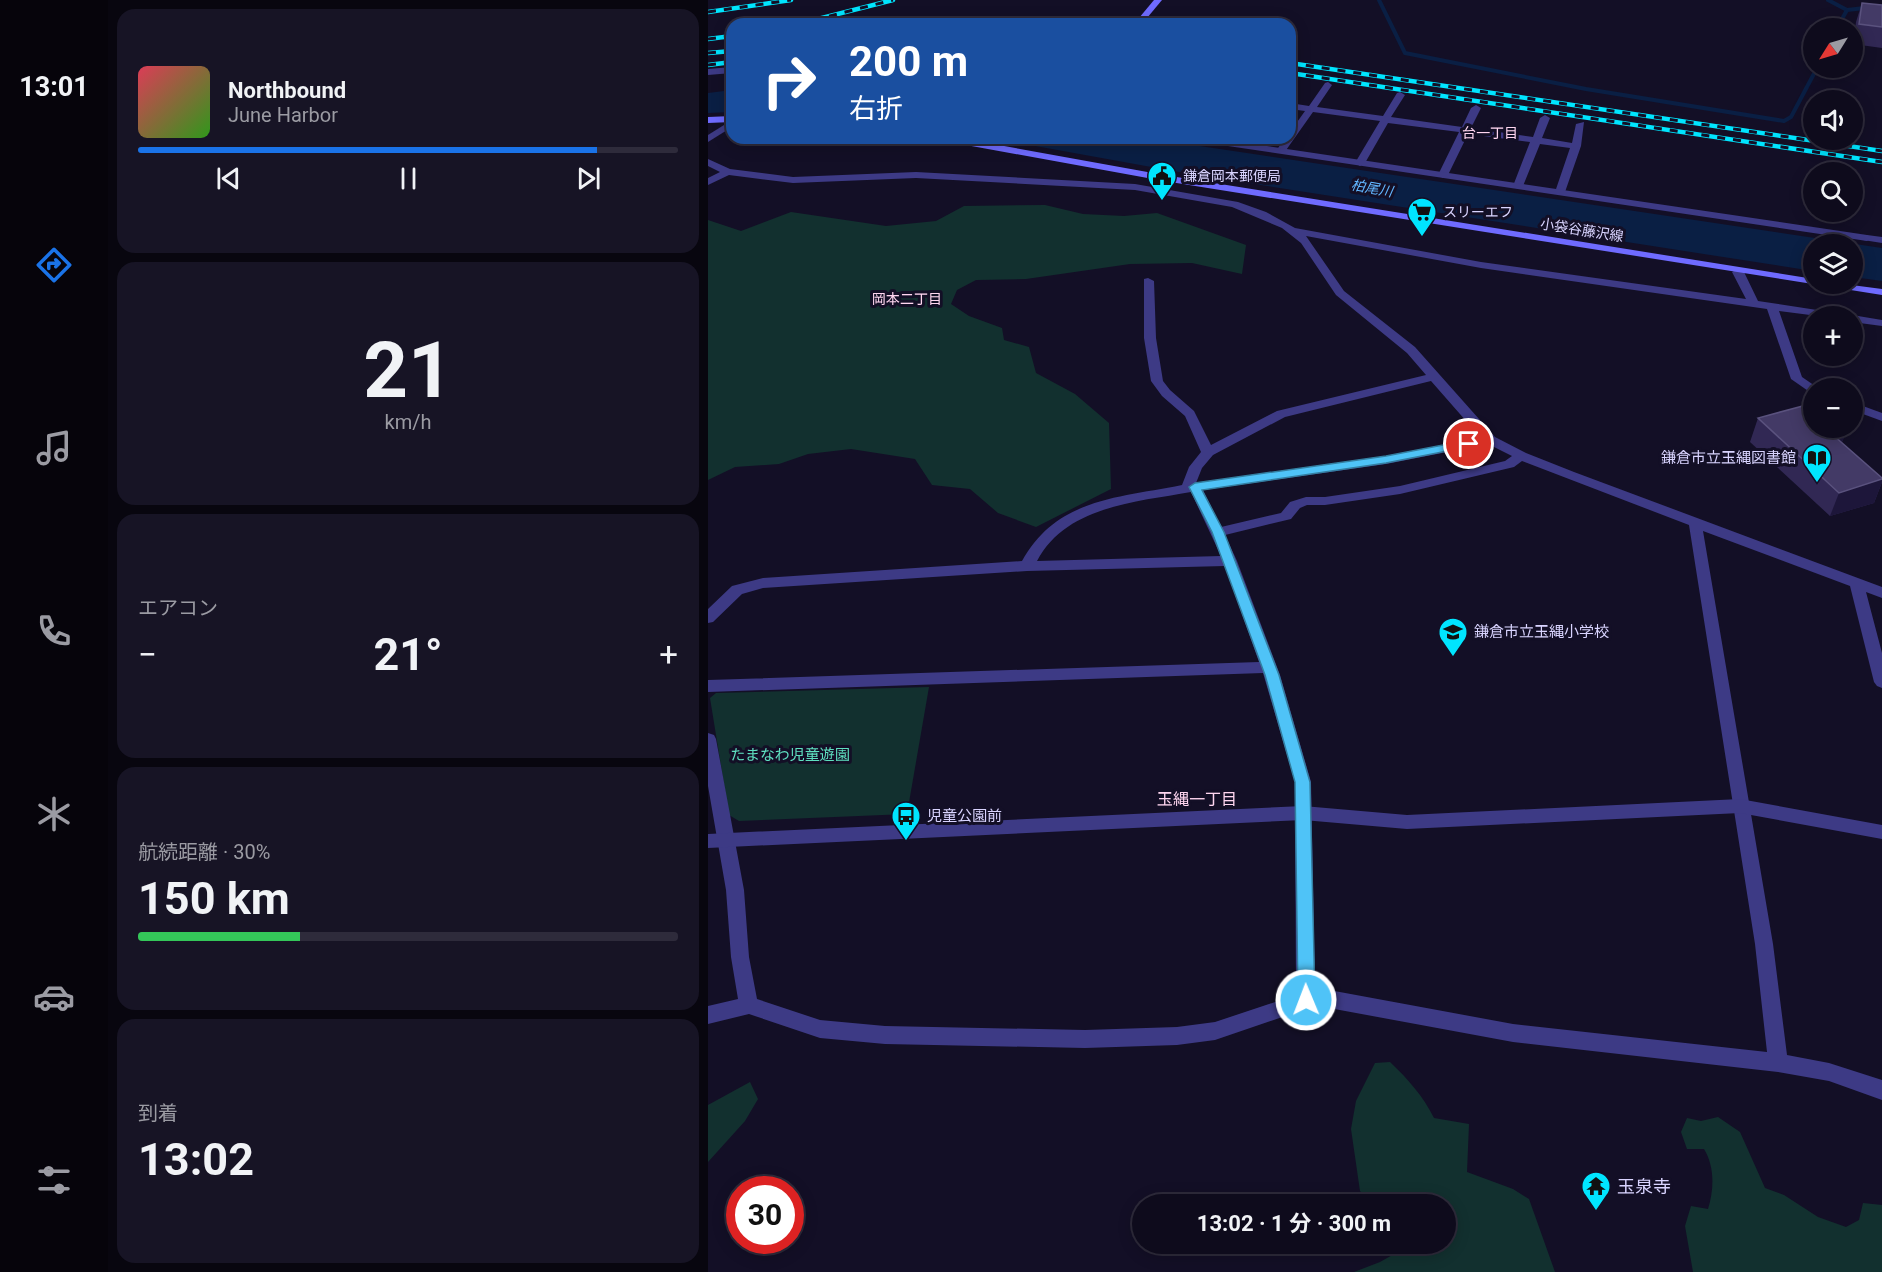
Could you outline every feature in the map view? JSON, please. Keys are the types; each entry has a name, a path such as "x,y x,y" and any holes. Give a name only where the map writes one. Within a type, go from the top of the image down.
{"main road":[{"path":"1143,18 1158,0"},
{"path":"708,120 726,121"},
{"name":"小袋谷藤沢線","path":"978,144 1141,175 1803,281"},
{"path":"1006,149 1010,144"},
{"path":"1863,289 1882,292"}],"street":[{"path":"708,72 726,70"},
{"path":"1296,131 1328,85"},
{"path":"1360,163 1400,95"},
{"path":"1296,107 1576,146"},
{"path":"1443,175 1476,108"},
{"path":"1518,186 1545,118"},
{"path":"1560,192 1581,124"},
{"path":"708,139 726,126"},
{"path":"1238,144 1882,240"},
{"path":"1281,151 1286,144"},
{"path":"708,162 728,171 793,180 829,181 916,175 1135,187 1234,204 1262,214 1294,231 1305,241 1340,293 1411,350 1490,440 1521,456 1882,593"},
{"path":"708,182 728,171"},
{"path":"1135,187 1141,175"},
{"path":"1294,231 1481,265 1803,311"},
{"path":"1738,272 1753,303"},
{"path":"1148,281 1150,338 1157,381 1166,393 1190,414 1208,452"},
{"path":"1772,307 1793,371 1797,379 1803,383"},
{"path":"1863,320 1882,323"},
{"path":"1306,1000 1303,782 1269,667 1230,561 1218,532 1191,488 1196,467 1208,452 1292,411 1436,376"},
{"path":"1863,410 1882,417"},
{"path":"1027,566 1039,544 1054,529 1078,513 1093,507 1191,488 1386,460 1490,440"},
{"path":"1218,532 1286,516 1295,505 1306,501 1324,501 1400,490 1509,464 1521,456"},
{"path":"1695,522 1764,944 1778,1063"},
{"path":"708,618 737,590 763,583 1027,566 1230,561"},
{"path":"1856,583 1882,682"},
{"path":"708,686 1269,667"},
{"path":"708,739 717,839 735,890 740,957 749,1005"},
{"path":"717,839 1302,813 1407,822 1740,806 1882,832"},
{"path":"708,1015 749,1005 820,1029 885,1035 1085,1039 1177,1036 1215,1031 1306,1000 1329,999 1513,1033 1778,1063 1829,1072 1882,1090"}],"green space":[{"path":"1045,205 1083,214 1124,216 1157,213 1246,245 1242,274 1192,263 1130,264 1026,279 976,280 957,290 951,304 969,316 1002,328 1004,340 1029,347 1036,373 1075,394 1109,423 1111,489 1036,527 998,513 970,489 932,485 915,459 851,449 808,454 779,464 735,467 708,480 708,220 741,231 791,212 886,226 936,221 964,206"},
{"name":"たまなわ児童遊園","path":"929,687 907,814 739,821 729,815 710,698 716,693"},
{"path":"1390,1062 1415,1088 1434,1118 1469,1124 1467,1172 1513,1189 1529,1199 1555,1272 1354,1272 1394,1254 1456,1254 1456,1194 1363,1194 1360,1191 1351,1129 1356,1101 1375,1063"},
{"path":"750,1082 758,1099 745,1121 708,1162 708,1105"},
{"path":"1718,1117 1740,1132 1765,1188 1784,1195 1818,1217 1846,1227 1859,1220 1863,1203 1882,1205 1882,1272 1693,1272 1685,1226 1691,1206 1708,1209 1712,1179 1710,1163 1704,1149 1687,1149 1681,1132 1687,1118 1701,1121"}],"water":[{"path":"726,91 726,112 708,113 708,93"},
{"name":"柏尾川","path":"1024,144 1186,144 1803,236 1803,269 1190,174"},
{"name":"柏尾川","path":"1863,245 1882,248 1882,281 1863,278"}],"building":[{"path":"1862,3 1882,5 1882,27 1863,25 1863,18 1860,18"},
{"path":"1803,406 1803,438 1836,438 1882,479 1839,493 1758,418"}],"waterway":[{"path":"1379,0 1405,53 1586,89 1784,121 1791,117 1812,78"},
{"path":"1828,0 1847,10"},
{"path":"1847,10 1882,6"},
{"path":"1843,18 1847,10"}],"railway":[{"path":"708,12 791,0"},
{"path":"822,18 893,0"},
{"path":"708,39 726,37"},
{"path":"708,53 726,52"},
{"path":"708,65 726,63"},
{"path":"1296,64 1882,151"},
{"path":"1296,74 1882,162"}],"place":[{"name":"鎌倉岡本郵便局","path":"1162,202"},
{"name":"スリーエフ","path":"1422,238"},
{"name":"鎌倉市立玉縄図書館","path":"1817,484"},
{"name":"鎌倉市立玉縄小学校","path":"1453,658"},
{"name":"児童公園前","path":"906,842"},
{"name":"玉泉寺","path":"1596,1212"}],"district":[{"name":"台一丁目","path":"1490,133"},
{"name":"岡本二丁目","path":"907,299"},
{"name":"玉縄一丁目","path":"1197,799"}],"route":[{"path":"1306,1000 1303,782 1272,675 1230,561 1195,487 1386,460 1469,444"}]}
